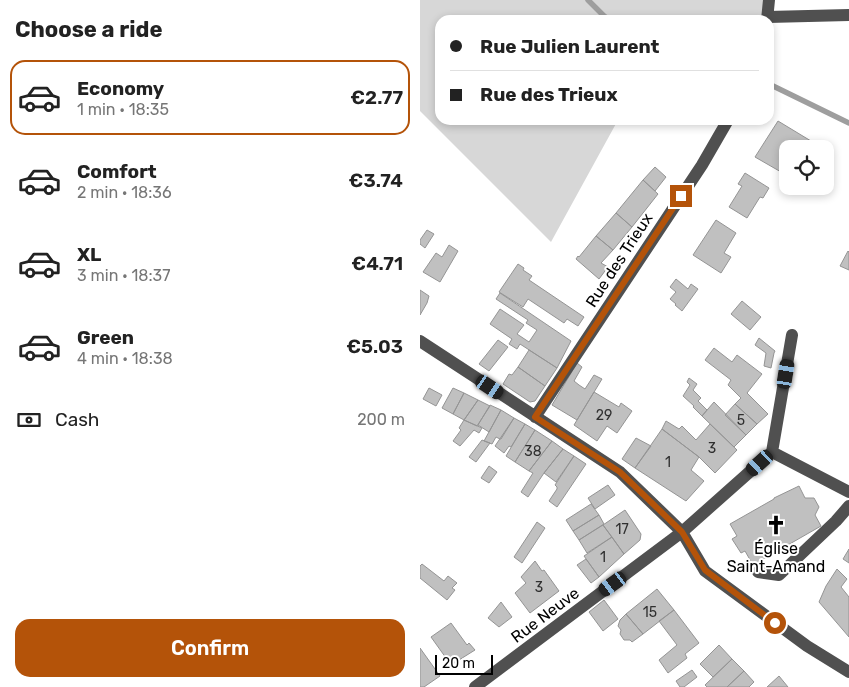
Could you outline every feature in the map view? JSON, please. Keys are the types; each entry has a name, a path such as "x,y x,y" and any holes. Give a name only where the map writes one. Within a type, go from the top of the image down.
{"street":[{"path":"768,15 769,0"},
{"path":"774,19 849,15"},
{"name":"Rue des Trieux","path":"535,417 702,165 725,125"},
{"path":"792,335 772,452 849,492"},
{"path":"420,341 620,472 682,532 705,570 806,646 849,672"},
{"name":"Rue Neuve","path":"476,687 682,532 772,452"},
{"path":"758,572 779,575 836,521 849,506"}],"shaded area":[{"path":"420,0 769,0 768,15 435,15 435,125 615,125 551,242 420,111"}],"building":[{"path":"778,121 809,140 779,140 779,171 755,157"},
{"path":"655,167 666,177 655,191 643,180"},
{"path":"745,173 769,188 763,198 760,197 747,218 729,207 742,186 738,184"},
{"path":"643,180 658,194 632,227 616,213"},
{"path":"616,213 632,227 613,250 596,236"},
{"path":"716,220 736,233 724,253 731,257 721,273 693,255"},
{"path":"427,230 434,234 425,248 420,244 420,240"},
{"path":"596,236 613,250 601,263 608,267 599,279 576,259"},
{"path":"449,245 458,251 440,282 423,272 436,253 442,257"},
{"path":"849,252 849,270 840,266"},
{"path":"518,264 532,276 529,280 584,317 578,326 567,319 564,323 528,299 523,307 499,292"},
{"path":"676,279 688,289 691,284 698,289 682,311 670,299 676,292 670,287"},
{"path":"420,290 429,296 420,315"},
{"path":"500,293 571,341 557,368 520,344 517,349 509,344 512,339 490,324 500,309 524,325 517,334 529,342 537,330 526,323 528,320 496,299"},
{"path":"742,301 761,317 750,330 731,314"},
{"path":"759,338 775,351 771,368 764,366 766,353 755,345"},
{"path":"498,340 508,347 489,371 479,364"},
{"path":"714,348 732,362 737,355 762,374 747,393 768,414 757,424 735,404 741,398 728,385 731,380 705,360"},
{"path":"529,350 557,368 545,386 518,367"},
{"path":"577,363 582,367 574,381 585,389 594,375 602,379 577,420 552,405"},
{"path":"518,367 545,386 535,401 530,402 503,384 509,374 512,375"},
{"path":"689,378 697,384 693,390 701,398 698,401 707,410 702,416 683,396 690,385 687,382"},
{"path":"429,388 442,395 436,406 423,399"},
{"path":"453,388 464,393 453,414 442,408"},
{"path":"594,392 619,407 621,403 632,411 617,433 607,426 597,441 574,425"},
{"path":"464,393 478,400 464,420 453,414"},
{"path":"478,400 490,406 477,426 464,420"},
{"path":"714,402 746,435 734,447 702,416"},
{"path":"735,404 757,424 746,435 725,415"},
{"path":"490,405 501,410 489,432 478,425"},
{"path":"501,410 514,418 501,439 496,437 492,444 484,441"},
{"path":"514,418 525,424 511,447 509,446 504,453 495,446"},
{"path":"464,420 482,428 479,433 474,430 460,446 453,441 461,430 459,428"},
{"path":"666,421 679,429 682,426 696,440 710,424 737,450 715,473 699,457 662,429"},
{"path":"525,424 535,430 515,462 506,456"},
{"path":"662,429 699,457 691,470 704,481 686,501 635,468"},
{"path":"535,430 552,441 529,471 515,462"},
{"path":"636,438 651,446 635,468 622,459"},
{"path":"482,440 490,443 476,462 469,457"},
{"path":"552,441 563,449 528,497 521,492 533,473 529,471"},
{"path":"563,449 574,456 556,482 544,473"},
{"path":"574,456 586,464 557,507 549,501 557,489 555,485"},
{"path":"489,466 497,472 489,483 481,478"},
{"path":"608,485 615,495 595,509 588,498"},
{"name":"Église Saint-Amand","path":"799,486 805,498 814,498 819,507 815,515 821,526 753,565 745,551 741,553 732,539 737,536 730,524 774,498"},
{"path":"591,504 599,515 573,531 566,520"},
{"path":"625,510 641,534 640,540 624,554 603,525"},
{"path":"599,515 604,524 579,540 573,531"},
{"path":"537,522 545,528 522,563 514,557"},
{"path":"603,525 612,537 587,553 579,540"},
{"path":"612,537 624,554 599,577 584,556"},
{"path":"849,549 849,563 843,559"},
{"path":"586,559 599,577 591,583 577,565"},
{"path":"535,561 559,591 530,613 515,593 526,583 521,577"},
{"path":"422,564 444,581 448,576 457,583 452,588 455,590 447,600 420,578 420,566"},
{"path":"837,569 847,579 841,587 849,597 849,637 819,602 826,586"},
{"path":"657,589 674,610 643,634 626,614"},
{"path":"604,600 618,619 603,631 589,612"},
{"path":"501,602 512,617 499,627 488,618"},
{"path":"674,610 699,643 685,654 687,658 668,673 659,660 677,645 659,621"},
{"path":"626,614 643,634 632,642 624,640 618,626 620,620"},
{"path":"451,623 467,645 469,643 475,650 451,665 431,637"},
{"path":"719,645 732,659 713,677 700,664"},
{"path":"420,648 440,676 424,687 420,687"},
{"path":"732,659 744,671 727,687 707,687 705,685"},
{"path":"692,670 697,677 684,687 680,687 676,681"},
{"path":"744,671 754,682 749,687 727,687"},
{"path":"779,676 788,687 767,687"}],"waterway":[{"path":"588,0 603,15"},
{"path":"774,86 849,123"}],"place":[{"name":"Église Saint-Amand","path":"776,525"}],"route":[{"path":"681,196 535,417 620,472 682,532 705,570 775,623"}]}
